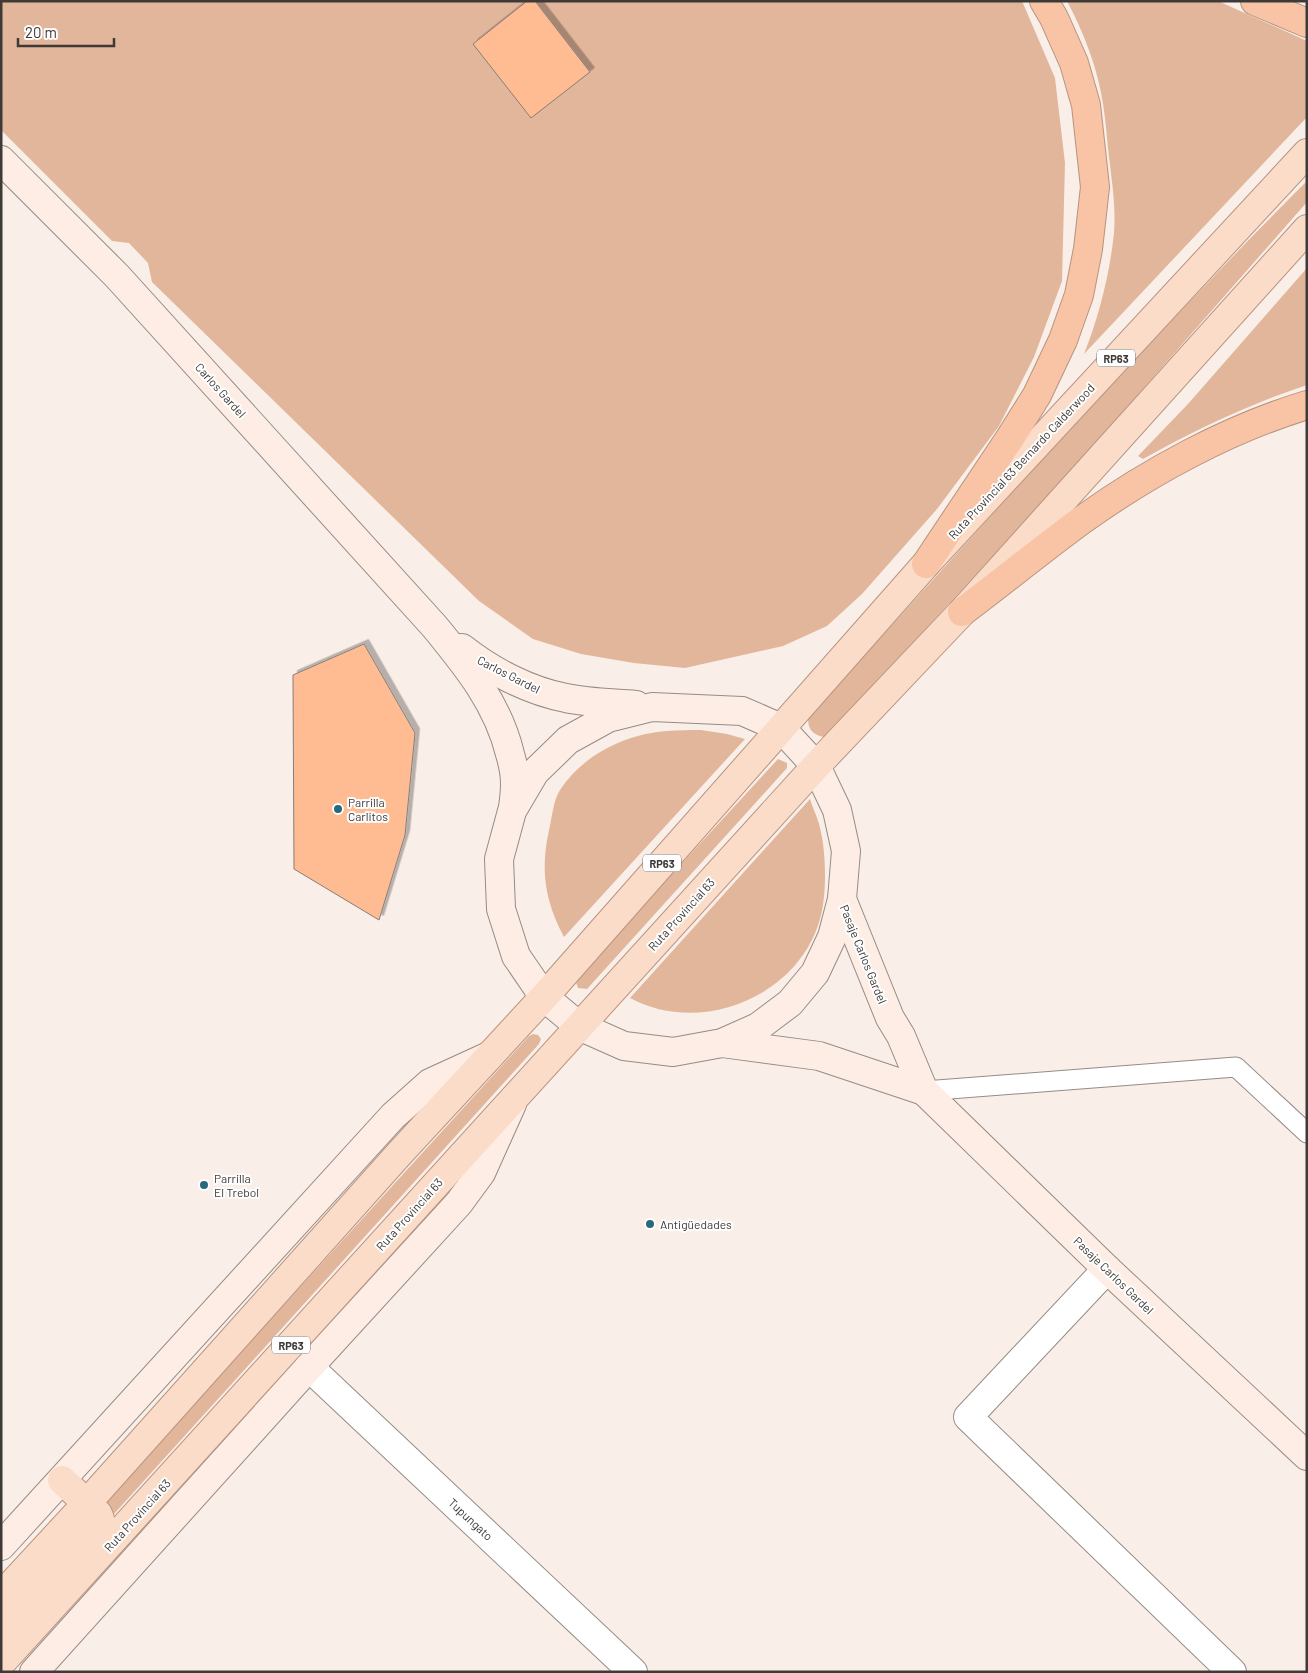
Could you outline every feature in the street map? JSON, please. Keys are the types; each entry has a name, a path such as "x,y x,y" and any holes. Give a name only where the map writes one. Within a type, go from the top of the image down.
{"highway":[{"path":"926,564 1037,395 1063,340 1079,295 1088,249 1095,187 1086,105 1074,63 1054,18 1044,1"},
{"path":"1256,1 1307,23"},
{"path":"962,612 1082,520 1138,483 1190,454 1271,416 1307,405"}],"main road":[{"name":"Ruta Provincial 63 Bernardo Calderwood","path":"781,728 926,564 1307,152"},
{"name":"Carlos Gardel","path":"1,160 117,276 435,626 470,670 497,714 507,739 515,784 512,811"},
{"name":"RP63","path":"816,766 962,612 1307,230"},
{"name":"Carlos Gardel","path":"435,626 475,658 516,681 539,691 566,698 652,707"},
{"path":"652,707 742,711 781,728 816,766 838,810 846,851 842,899 832,937 815,973 790,1003 758,1027 722,1044 673,1052 624,1046 579,1026 544,997 516,956 501,909 499,859 512,811 535,772 568,740 608,718 652,707"},
{"name":"RP63","path":"1,1596 87,1503 399,1154 544,997 781,728"},
{"name":"Ruta Provincial 63","path":"1,1663 816,766"},
{"name":"Pasaje Carlos Gardel","path":"842,899 890,1018 901,1036 924,1091 1107,1269 1307,1456"},
{"name":"Pasaje Carlos Gardel","path":"722,1044 818,1056 924,1091"},
{"path":"1,1546 393,1116 430,1083 489,1056"},
{"path":"34,1672 308,1367 459,1203 481,1173 516,1096"},
{"path":"1,1629 97,1528 100,1519 98,1514 62,1480"}],"street":[{"path":"1107,1269 968,1417 1232,1672"},
{"name":"Tupungato","path":"308,1367 633,1672"}],"lane":[{"path":"924,1091 1236,1067 1307,1132"}],"shaded area":[{"path":"1,1 1022,1 1055,78 1065,163 1062,281 1034,357 999,426 937,509 862,594 827,626 783,646 685,668 634,663 581,654 533,639 479,601 152,282 148,263 129,243 112,241 1,130"},
{"path":"1067,1 1218,1 1307,41 1307,117 1084,354 1107,279 1114,233 1114,204 1105,117 1098,78 1085,38"},
{"path":"1307,181 1307,202 1085,455 830,734 823,737 813,733 808,718 1116,379"},
{"path":"1307,268 1307,385 1223,418 1143,459 1138,456 1188,404"},
{"path":"701,730 745,739 564,937 552,911 545,872 546,845 554,804 560,790 581,766 606,749 621,742 651,733"},
{"path":"778,759 787,763 787,768 587,989 578,988 575,979"},
{"path":"810,799 818,821 824,848 823,905 810,943 793,967 771,987 745,1001 717,1010 688,1013 658,1009 630,998"},
{"path":"533,1034 538,1035 541,1039 539,1044 104,1525 95,1512 529,1036"}],"building":[{"path":"527,1 535,1 590,72 531,118 473,44"},
{"path":"364,644 415,733 405,835 379,920 294,869 293,675"}],"place":[{"name":"Parrilla Carlitos","path":"338,809"},
{"name":"Parrilla El Trebol","path":"204,1185"},
{"name":"Antigüedades","path":"650,1224"}]}
